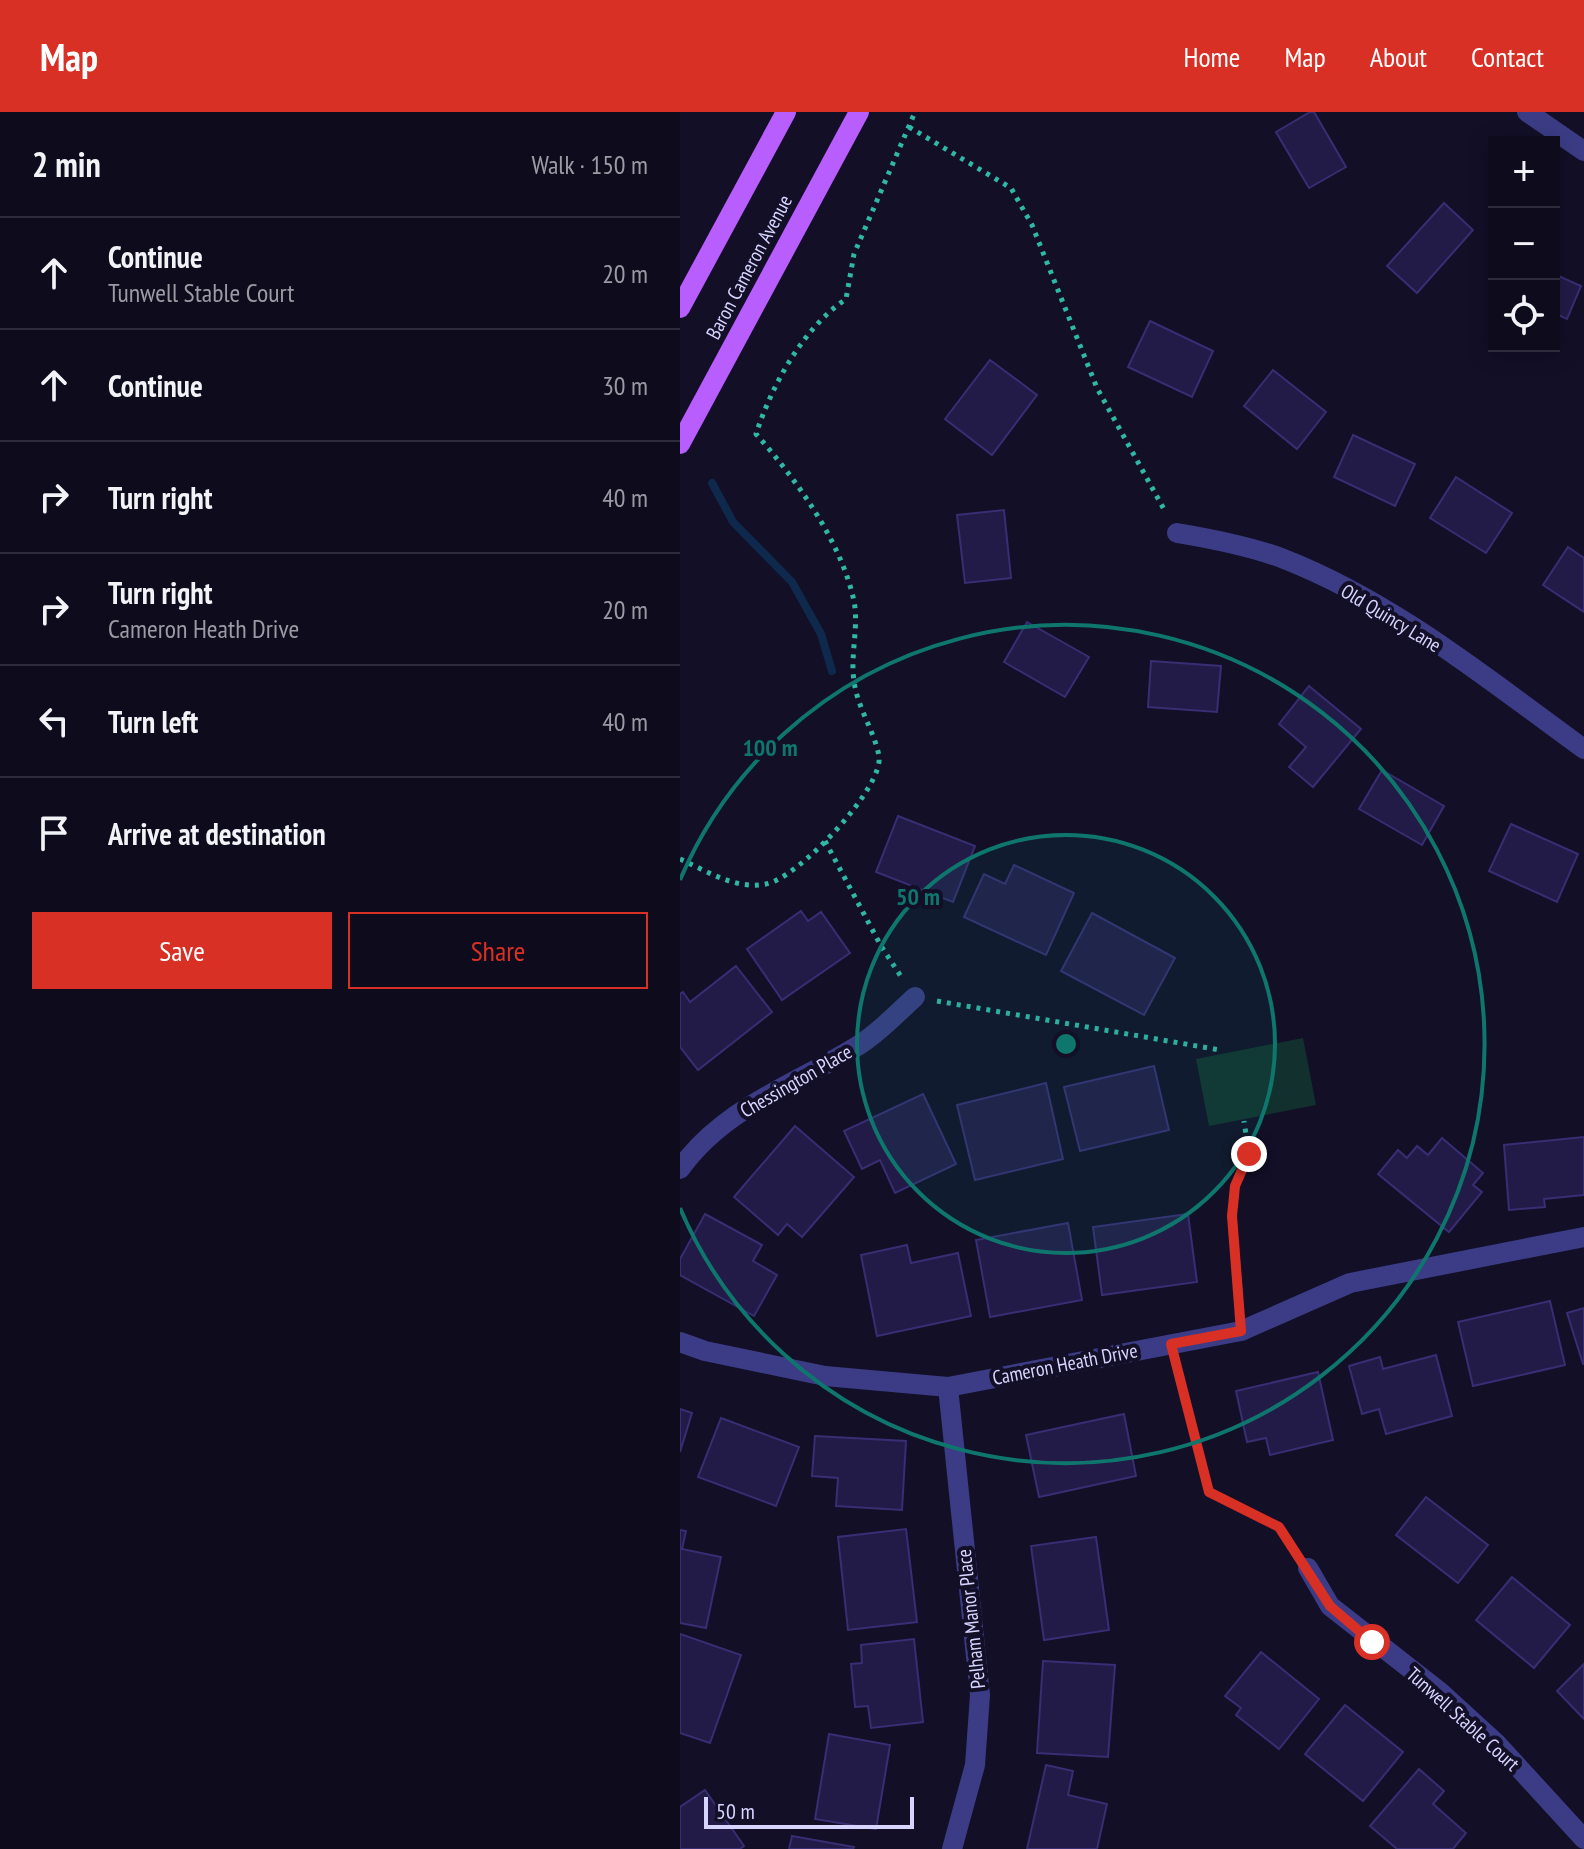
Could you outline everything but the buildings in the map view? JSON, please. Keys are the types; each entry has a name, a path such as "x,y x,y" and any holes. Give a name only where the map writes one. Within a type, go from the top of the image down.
{"main road":[{"name":"Baron Cameron Avenue","path":"680,308 786,112"},
{"name":"Baron Cameron Avenue","path":"680,444 859,112"}],"street":[{"path":"1527,112 1584,151"},
{"name":"Old Quincy Lane","path":"1177,533 1224,541 1310,571 1400,620 1584,749"},
{"name":"Chessington Place","path":"680,1169 694,1150 741,1110 861,1044 915,997"},
{"name":"Cameron Heath Drive","path":"680,1342 705,1351 825,1376 948,1387 1241,1331 1350,1283 1584,1237"},
{"name":"Pelham Manor Place","path":"948,1387 980,1695 975,1765 952,1849"},
{"name":"Tunwell Stable Court","path":"1308,1568 1330,1606 1440,1692 1497,1744 1584,1839"}],"path":[{"path":"680,859 732,883 768,884 825,841 866,794 876,776 879,757 860,709 853,678 854,602 818,517 786,468 756,434 766,404 813,327 846,299 854,254 915,112"},
{"path":"909,127 1011,188 1032,225 1097,388 1177,533"},
{"path":"825,841 881,946 915,997 1220,1050"},
{"path":"1241,1331 1232,1216 1235,1186 1249,1154 1244,1121"},
{"path":"1171,1344 1209,1492 1279,1527 1308,1568"}],"green space":[{"path":"1303,1038 1316,1105 1209,1126 1196,1059"}],"waterway":[{"path":"712,483 733,522 792,582 821,634 832,671"}],"route":[{"path":"1249,1154 1235,1186 1232,1216 1241,1331 1171,1344 1209,1492 1279,1527 1330,1606 1372,1642"}]}
